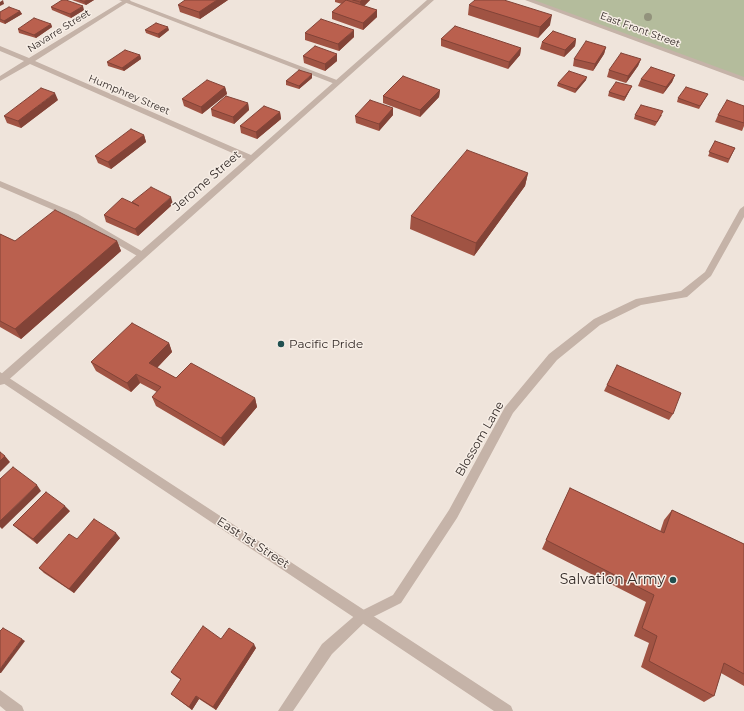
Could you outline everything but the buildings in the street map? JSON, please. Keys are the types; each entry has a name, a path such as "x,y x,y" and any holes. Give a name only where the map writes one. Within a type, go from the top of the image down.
{"street":[{"path":"125,0 338,82"},
{"name":"Navarre Street","path":"0,79 125,0"},
{"name":"Jerome Street","path":"1,378 431,0"},
{"name":"East Front Street","path":"528,0 744,79"},
{"name":"Humphrey Street","path":"0,48 28,62 252,158"},
{"path":"0,184 75,216 142,255"},
{"name":"Blossom Lane","path":"285,711 327,649 363,616 397,599 453,514 510,410 554,357 597,322 639,302 684,294 708,274 744,209"},
{"name":"East 1st Street","path":"1,378 506,711"},
{"path":"0,697 17,711"}],"green space":[{"path":"528,0 744,0 744,80"}],"place":[{"name":"Pacific Pride","path":"281,344"},
{"name":"Salvation Army","path":"673,580"}]}
